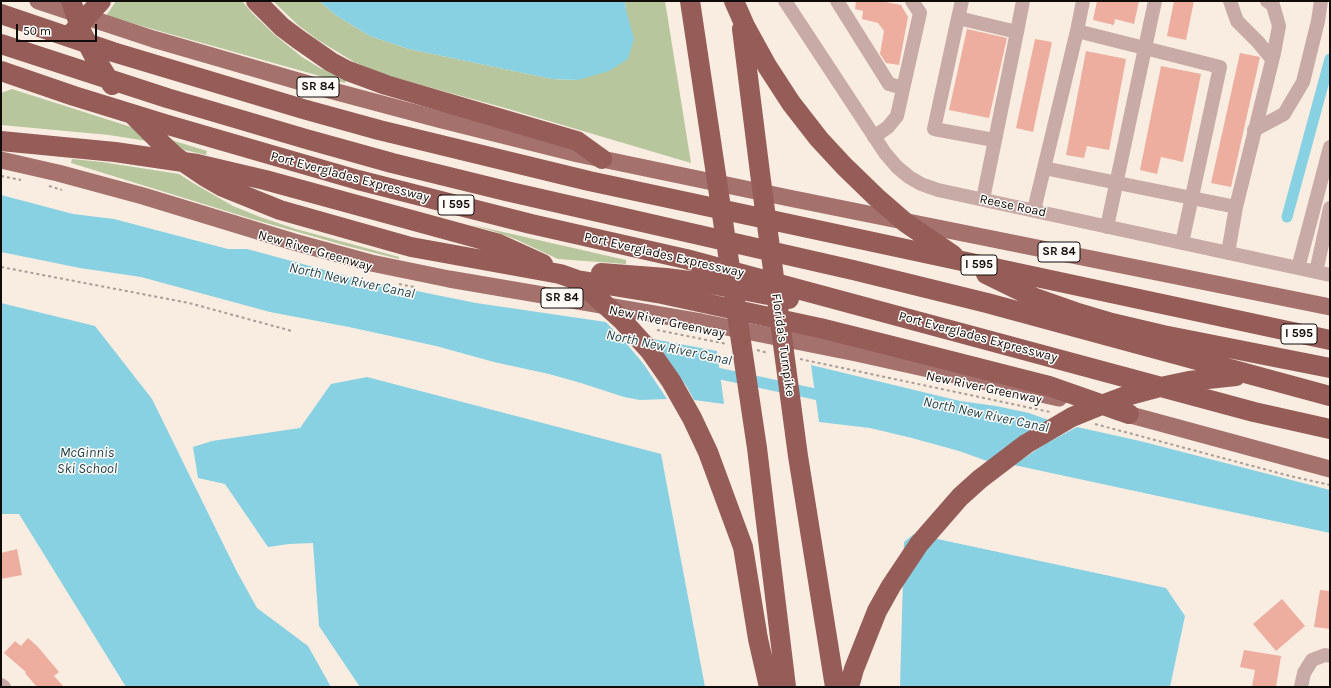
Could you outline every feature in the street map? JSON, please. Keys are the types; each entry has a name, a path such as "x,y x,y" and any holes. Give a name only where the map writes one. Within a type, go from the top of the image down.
{"highway":[{"path":"71,1 83,34 105,75 128,109 151,134 176,157 204,176 223,187 280,210 411,247 560,274 577,280 662,294 820,328 1049,386 1129,414"},
{"path":"1,80 25,69 42,59 59,46 101,1"},
{"path":"256,1 282,27 331,62 348,71 386,85 577,141 602,159"},
{"path":"690,1 757,448 786,687"},
{"path":"734,1 745,26 767,66 791,103 819,139 876,197 906,223 946,251 996,279 1035,298 1075,312 1112,323 1163,335 1330,368"},
{"name":"Florida's Turnpike","path":"738,1 798,456 836,687"},
{"name":"I 595","path":"1,14 113,52 303,109 379,130 589,181 1330,340"},
{"path":"1,44 167,98 392,163 506,191 846,268 987,303 1330,396"},
{"name":"Port Everglades Expressway","path":"1,72 168,126 358,180 531,224 686,259 1254,412 1330,429"},
{"path":"1,141 115,152 197,164 273,182 499,244 557,271 592,293 622,320 650,351 671,381 692,418 708,452 743,547 758,639 769,687"},
{"path":"560,274 577,271 666,278 705,283 916,320"},
{"path":"849,687 854,669 877,611 891,586 919,544 965,492 1002,461 1026,444 1072,418 1126,396 1156,388 1225,376 1299,376 1330,381"}],"main road":[{"name":"SR 84","path":"38,1 153,39 330,90 431,118 602,159 1330,307"},
{"name":"SR 84","path":"1,160 58,173 144,196 332,253 387,266 449,279 658,314 871,356 1129,414 1330,469"}],"street":[{"name":"Reese Road","path":"785,1 874,137 897,167 909,177 921,184 938,190 1330,275"},
{"path":"837,1 888,84 903,88"},
{"path":"874,137 888,127 897,116 920,13 912,1"},
{"path":"962,1 934,129 994,140"},
{"path":"983,199 1023,1"},
{"path":"1034,210 1083,1"},
{"path":"1108,227 1155,1"},
{"path":"1230,1 1237,21 1272,59"},
{"path":"1228,253 1236,207 1272,59 1278,26 1273,5 1267,1"},
{"path":"1254,130 1284,114 1303,82 1318,21 1321,1"},
{"path":"958,18 1017,32"},
{"path":"1077,31 1220,67 1182,243"},
{"path":"1298,268 1330,147"},
{"path":"1044,168 1236,207"},
{"path":"1316,272 1330,208"},
{"path":"1300,687 1304,673 1312,660 1325,655 1330,656"}],"path":[{"path":"1,176 22,180"},
{"path":"44,185 68,191"},
{"path":"1,267 189,303 292,331"},
{"path":"397,284 421,288"},
{"name":"New River Greenway","path":"653,329 730,345"},
{"path":"754,350 769,353"},
{"name":"New River Greenway","path":"800,359 1056,413"},
{"path":"1094,423 1290,476 1330,485"}],"green space":[{"path":"116,1 242,1 276,36 302,57 320,68 346,80 345,83 106,16"},
{"path":"273,1 319,1 337,16 370,36 409,49 552,79 578,80 626,10 625,1 665,1 691,163 505,108 385,75 354,62 318,40 298,25"},
{"path":"12,89 207,151 206,155 141,140 109,135 1,125 1,93"},
{"path":"72,159 179,174 233,206 260,217 296,229 399,257 399,259 252,219 71,163"},
{"path":"468,224 626,260 626,264 558,259 515,239"}],"water":[{"path":"319,1 625,1 634,39 628,59 609,71 578,80 552,79 409,49 370,36 337,16"},
{"path":"1,195 73,214 114,219 228,249 247,249 362,280 476,303 606,322 643,363 667,399 640,400 624,397 549,374 494,362 436,346 270,312 141,277 80,268 1,252"},
{"name":"McGinnis Ski School","path":"1,303 95,326 152,399 236,570 257,608 308,646 331,687 126,687 19,514 1,514"},
{"path":"653,339 717,351 724,404 694,400 687,387"},
{"path":"811,365 960,401 996,406 1029,413 1051,421 990,462 959,451 870,428 819,422"},
{"path":"367,377 661,454 705,687 360,687 319,626 313,543 268,547 225,484 198,478 193,447 212,441 300,428 331,384"},
{"path":"1077,427 1140,441 1330,490 1330,533 1014,465 1045,444"},
{"path":"914,534 1166,588 1185,616 1170,687 900,687 904,542"}],"pier":[{"path":"604,320 607,321 632,346 669,397 668,400 654,377 630,347"},
{"path":"717,349 719,351 726,404 725,406"},
{"path":"810,363 819,424 817,422 809,366"}],"building":[{"path":"856,1 881,1 901,5 908,17 899,65 886,63 880,54 884,31 878,23 862,19 863,11 855,9"},
{"path":"1097,1 1139,1 1134,24 1115,19 1114,25 1093,20"},
{"path":"1174,1 1194,1 1186,40 1167,36"},
{"path":"967,29 1007,38 989,118 949,110"},
{"path":"1035,39 1052,42 1033,132 1016,128"},
{"path":"1086,51 1126,59 1109,150 1087,146 1084,158 1066,155"},
{"path":"1240,53 1260,57 1231,187 1211,183"},
{"path":"1161,66 1201,74 1183,162 1161,157 1157,174 1140,170"},
{"path":"17,549 22,575 1,579 1,553"},
{"path":"1320,590 1330,591 1330,629 1314,627"},
{"path":"1282,599 1305,626 1276,651 1253,624"},
{"path":"28,638 38,647 59,672 54,676 64,687 37,687 25,673 26,672 4,653 15,641 21,646"},
{"path":"1244,650 1281,656 1276,687 1252,687 1255,670 1240,667"}],"waterway":[{"path":"1287,217 1330,59"},
{"name":"North New River Canal","path":"707,371 829,397"}]}
